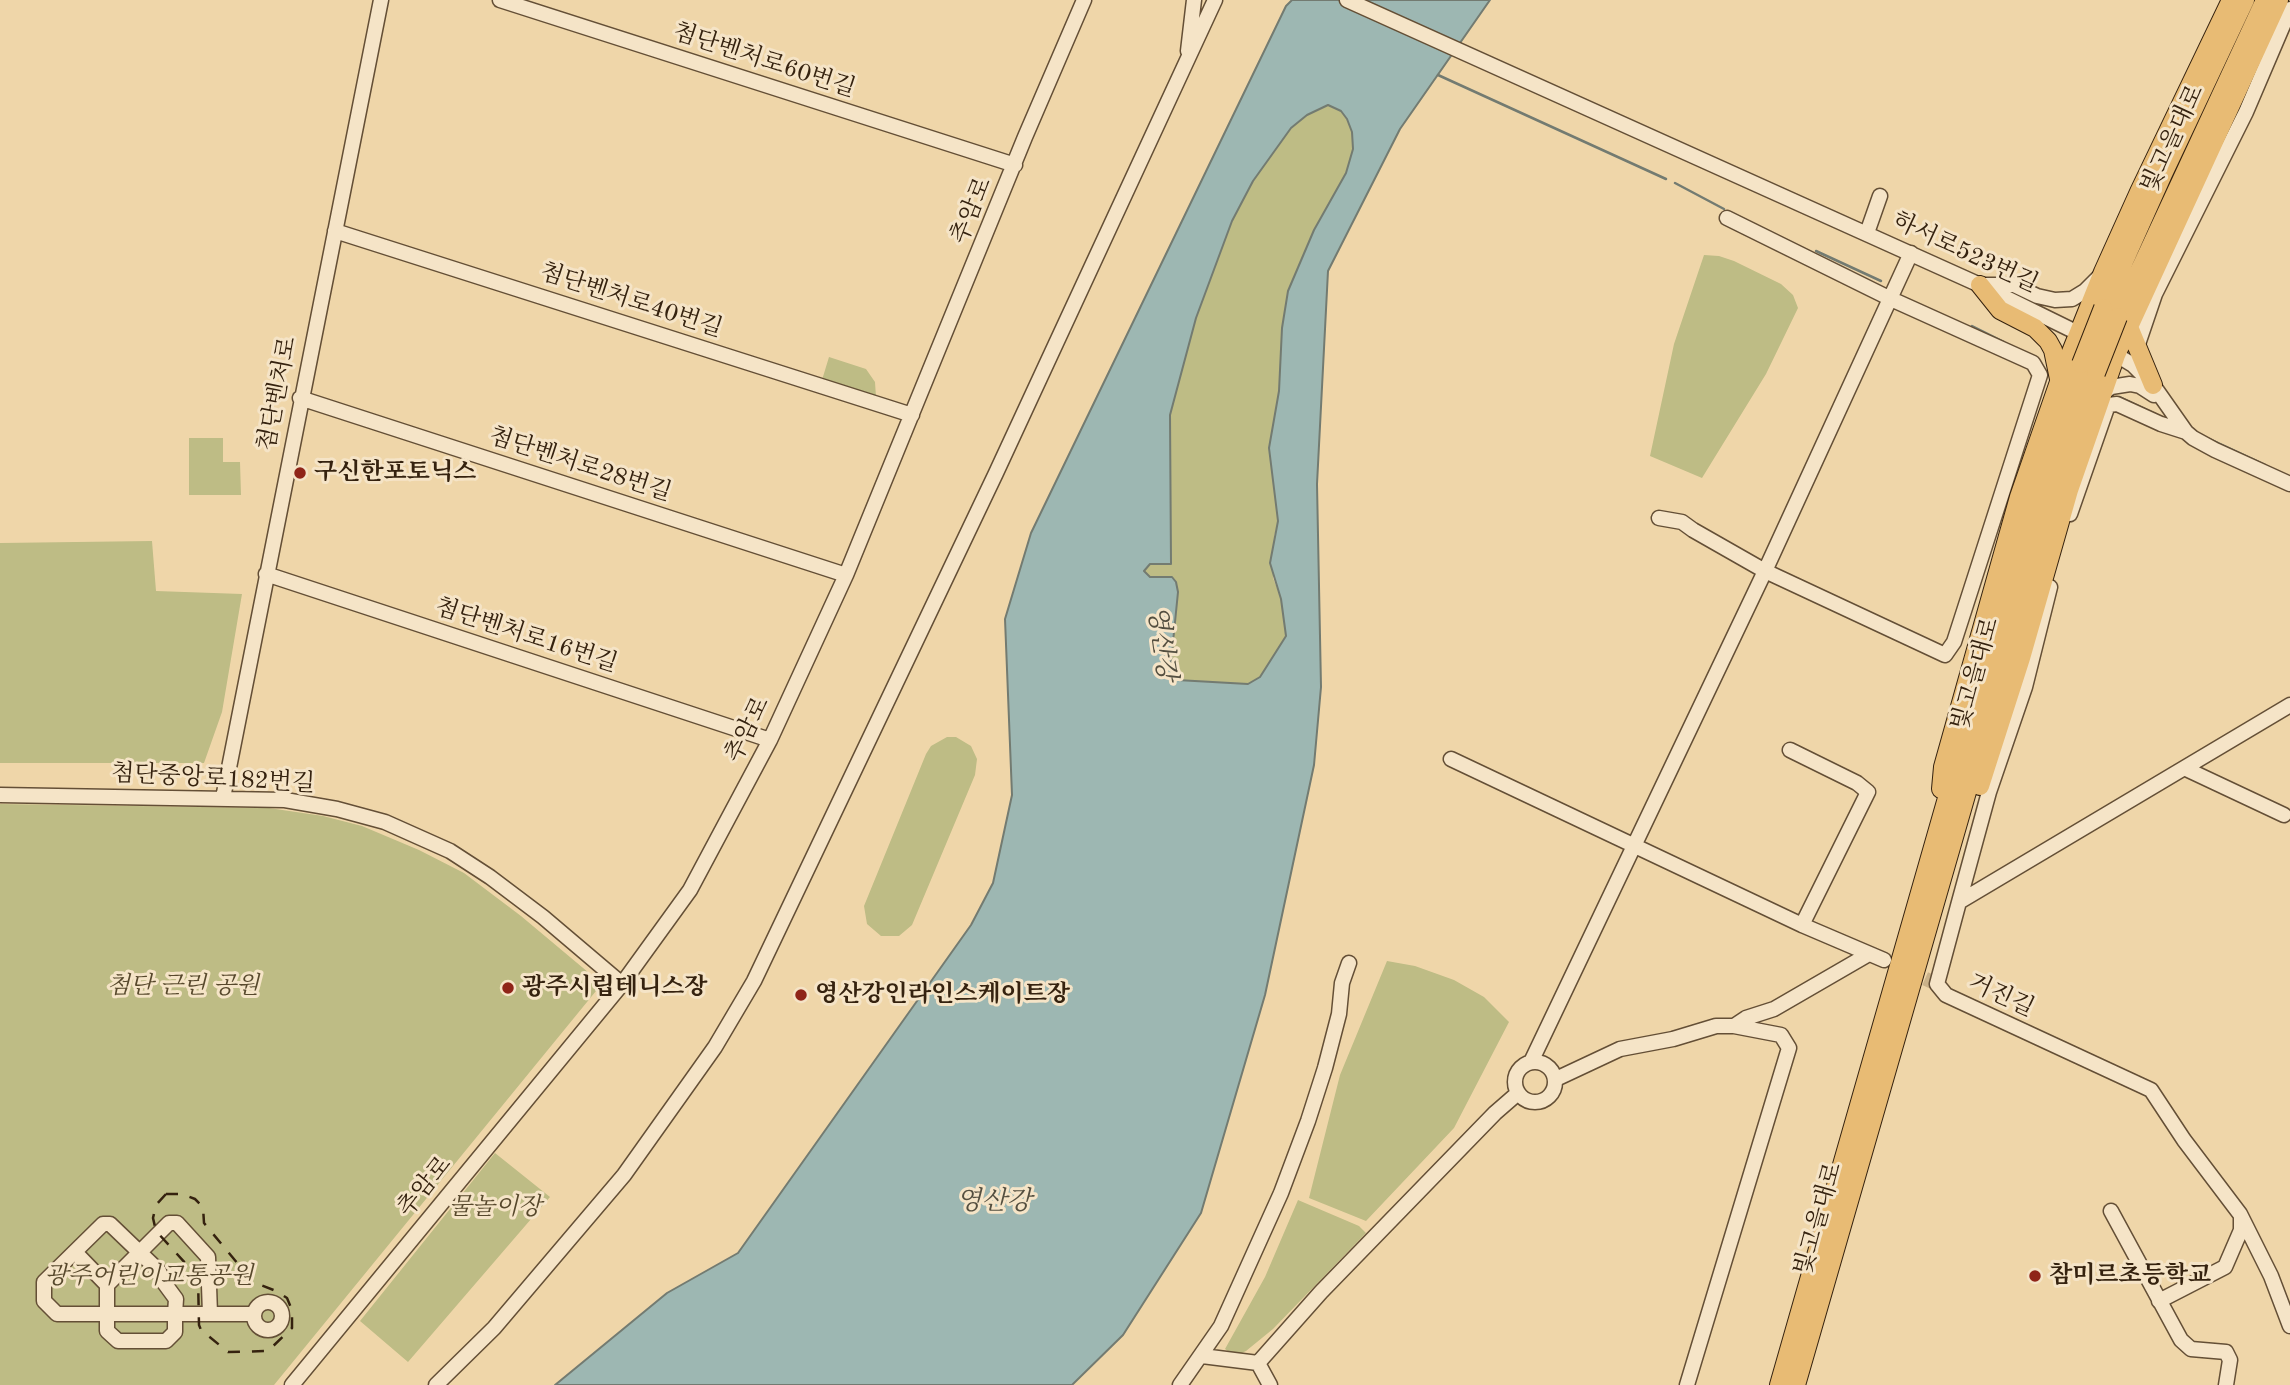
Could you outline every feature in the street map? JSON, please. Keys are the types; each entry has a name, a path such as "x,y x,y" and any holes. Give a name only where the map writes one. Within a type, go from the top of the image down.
{"main road":[{"path":"1943,844 1943,767 2019,497 2059,382 2103,272 2231,0"},
{"name":"빛고을대로","path":"2117,318 2162,174 2245,0"},
{"name":"빛고을대로","path":"1796,1385 2035,494 2089,368 2117,318 2265,0"},
{"path":"1943,844 1984,779 2069,490 2116,355 2117,318 2278,0"},
{"path":"1980,285 2000,310 2035,328 2048,341 2053,350 2059,382"},
{"path":"2117,318 2137,347 2153,385"},
{"name":"빛고을대로","path":"1779,1385 1943,844"}],"street":[{"name":"첨단벤처로","path":"223,798 300,398 381,0"},
{"name":"첨단벤처로60번길","path":"500,0 1015,165"},
{"name":"추암로","path":"292,1385 622,984 690,890 770,740 846,575 1084,0"},
{"path":"1180,78 1188,50 1194,0"},
{"path":"436,1385 494,1328 624,1175 715,1046 754,981 1215,0"},
{"name":"하서로523번길","path":"1348,0 1911,253 2078,332 2133,365 2153,385 2186,432"},
{"path":"2137,347 2155,294 2246,112 2290,9"},
{"path":"1867,233 1880,196"},
{"path":"1659,518 1682,522 1765,570 1945,655 1954,642 2040,375 2033,363 1891,299 1727,218"},
{"name":"첨단벤처로40번길","path":"335,231 912,415"},
{"path":"1531,1062 1765,570 1911,253"},
{"path":"1980,285 2014,285 2046,298 2072,299 2085,291 2103,272"},
{"path":"2102,394 2111,387 2130,384 2149,391 2168,407"},
{"name":"첨단벤처로28번길","path":"300,398 846,575"},
{"path":"1959,902 1989,792 2025,687 2060,543 2108,405 2117,404 2186,432 2214,450 2290,485"},
{"name":"첨단벤처로16번길","path":"267,574 770,740"},
{"path":"1959,902 2290,705"},
{"path":"1790,750 1857,783 1868,792 1802,925"},
{"path":"1451,759 1802,925 1884,960"},
{"path":"2184,768 2284,815"},
{"name":"첨단중앙로182번길","path":"0,795 285,800 385,821 450,851 490,877 533,909 622,984"},
{"name":"거진길","path":"1959,902 1937,984 1945,995 2151,1090 2184,1140 2240,1214 2258,1246 2290,1326"},
{"path":"1734,1026 1746,1018 1774,1009 1869,954"},
{"path":"1180,1385 1221,1326 1252,1261 1308,1121 1339,1014 1342,983 1349,963"},
{"path":"1556,1079 1619,1049 1673,1040 1716,1026 1734,1026 1782,1035 1789,1048 1687,1385"},
{"path":"1538,1061 1550,1067 1556,1079 1553,1093 1542,1101 1529,1101 1518,1093 1516,1087 1516,1074 1525,1064 1531,1062 1538,1061"},
{"path":"1258,1363 1321,1292 1494,1113 1518,1093"},
{"path":"2111,1211 2181,1340 2190,1349 2226,1352 2230,1360 2226,1385"},
{"path":"2159,1301 2225,1267 2241,1230 2240,1214"},
{"path":"210,1314 208,1257 177,1223 169,1223 138,1253 107,1285 107,1314 107,1331 118,1341 166,1341 175,1332 175,1314 176,1299 162,1280 159,1271 138,1253 110,1224 103,1224 44,1282 44,1301 57,1314 107,1314 175,1314 210,1314 252,1314"},
{"path":"75,1252 107,1285"},
{"path":"1202,1356 1258,1363"},
{"path":"1258,1363 1270,1385"}],"green space":[{"path":"1328,105 1341,111 1347,119 1352,132 1353,149 1346,173 1314,230 1288,291 1282,328 1279,391 1269,448 1278,521 1274,537 1273,578 1281,598 1286,636 1260,677 1249,684 1177,680 1171,662 1178,592 1176,582 1172,577 1150,577 1144,571 1150,564 1171,564 1170,415 1196,318 1232,221 1253,181 1291,128 1307,115"},
{"path":"1704,255 1734,261 1781,284 1793,295 1798,308 1766,374 1702,478 1650,456 1674,344"},
{"path":"829,357 866,369 875,382 876,397 822,380"},
{"path":"189,438 223,438 223,462 240,462 241,495 189,495"},
{"path":"152,541 156,591 242,594 222,712 204,763 0,763 0,543"},
{"path":"947,737 956,737 971,746 977,759 975,775 912,925 899,936 881,936 867,924 864,906 926,754 931,746"},
{"name":"첨단 근린 공원","path":"0,804 269,808 323,816 362,826 464,873 595,978 596,991 274,1385 0,1385"},
{"path":"1387,961 1415,966 1454,980 1484,997 1509,1022 1454,1128 1366,1221 1309,1198 1340,1075"},
{"name":"물놀이장","path":"495,1153 550,1197 408,1362 360,1321"},
{"path":"1298,1200 1359,1226 1366,1233 1273,1329 1246,1351 1235,1356 1225,1349 1265,1277"}],"water":[{"name":"영산강","path":"1292,0 1490,0 1400,129 1328,271 1317,484 1321,687 1314,765 1265,995 1201,1213 1123,1335 1072,1385 555,1385 667,1293 738,1253 971,925 993,883 1012,795 1005,619 1031,533 1286,6","holes":["1328,105 1341,111 1352,132 1353,149 1346,173 1314,230 1288,291 1282,328 1279,391 1269,448 1278,521 1270,563 1281,599 1286,636 1260,677 1248,684 1177,680 1171,662 1178,592 1176,582 1172,577 1150,577 1144,571 1150,564 1171,564 1170,415 1196,318 1232,221 1253,181 1291,128 1307,115"]}],"waterway":[{"path":"1438,75 1666,179"},
{"path":"1675,183 1724,209"},
{"path":"1816,251 1881,281"},
{"path":"1972,326 2004,342"},
{"path":"2119,397 2155,414"},
{"path":"2209,439 2265,465"}],"tunnel":[{"path":"1906,970 1937,984"}],"railway":[{"path":"166,1194 182,1194 195,1199 203,1207 204,1223 253,1282 287,1298 292,1310 292,1328 268,1351 228,1352 201,1330 198,1277 156,1231 153,1218 156,1205 166,1194"}],"place":[{"name":"구신한포토닉스","path":"300,473"},
{"name":"광주시립테니스장","path":"508,988"},
{"name":"영산강인라인스케이트장","path":"801,995"},
{"name":"참미르초등학교","path":"2035,1276"}],"park label":[{"name":"광주어린이교통공원","path":"149,1277"}]}
